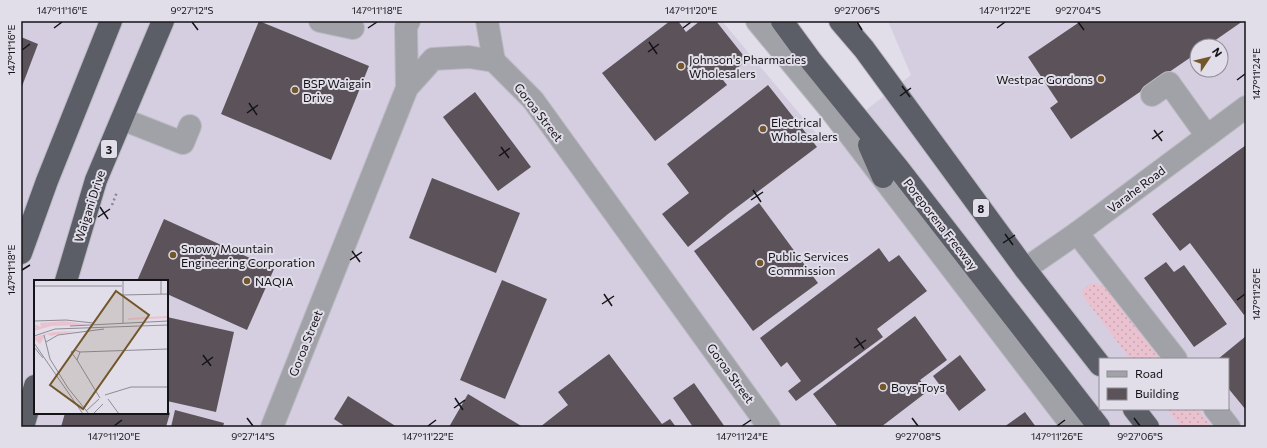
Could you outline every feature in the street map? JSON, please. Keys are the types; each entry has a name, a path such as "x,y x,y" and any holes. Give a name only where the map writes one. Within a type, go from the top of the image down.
{"highway":[{"path":"22,246 111,21"},
{"name":"Waigani Drive","path":"66,280 96,180 163,21"},
{"name":"Poreporena Freeway","path":"782,21 890,173 1099,427"},
{"name":"8","path":"840,21 864,49 1025,269 1099,364"},
{"path":"851,21 864,49"},
{"path":"812,62 890,173"},
{"path":"830,109 866,140"},
{"path":"23,427 34,389"},
{"path":"1135,410 1148,427"}],"street":[{"path":"320,21 353,28"},
{"path":"407,88 406,27 409,21"},
{"path":"487,21 494,61"},
{"path":"757,21 830,109 890,173 1073,427"},
{"name":"Goroa Street","path":"272,427 407,88 433,59 469,57 494,61 533,100 770,427"},
{"path":"1152,95 1168,83 1207,136"},
{"name":"Varahe Road","path":"1025,269 1246,107"},
{"path":"122,119 183,143 190,126"},
{"path":"1077,232 1175,358"},
{"path":"1216,410 1229,427"}],"shaded area":[{"path":"21,21 722,21 824,143 911,75 888,21 1246,21 1246,427 21,427"},
{"path":"1097,283 1106,289 1159,358 1129,358 1082,295 1083,289 1090,284"},
{"path":"1168,410 1199,410 1212,427 1181,427"}],"building":[{"name":"BSP Waigain Drive","path":"259,21 369,66 331,160 221,114"},
{"path":"670,21 678,21 686,32 700,21 716,21 747,60 723,80 727,85 655,141 602,73"},
{"name":"Westpac Gordons","path":"1081,21 1243,21 1219,38 1189,38 1189,58 1071,139 1050,108 1058,102 1028,57"},
{"path":"21,37 38,44 21,89"},
{"path":"768,85 817,147 728,214 688,247 662,214 689,193 667,164"},
{"path":"475,92 531,167 498,191 443,117"},
{"path":"1246,145 1246,313 1244,315 1190,243 1180,251 1152,214"},
{"path":"432,178 520,213 496,273 409,238"},
{"path":"759,203 818,283 753,331 694,251"},
{"path":"164,219 274,269 247,330 168,294 168,280 137,280"},
{"path":"879,248 889,262 899,255 927,291 877,329 883,337 796,401 788,391 801,381 787,362 781,367 760,338"},
{"path":"1166,262 1174,272 1184,265 1227,324 1194,347 1144,278"},
{"path":"502,280 547,299 505,399 460,380"},
{"path":"915,316 947,360 920,380 928,391 881,427 838,427 813,394"},
{"path":"168,317 234,332 216,412 168,401"},
{"path":"1246,336 1246,410 1229,389 1229,358 1219,358"},
{"path":"609,354 662,424 670,419 676,427 540,427 568,405 558,392"},
{"path":"960,355 986,390 959,411 933,376"},
{"path":"694,383 725,427 693,427 673,398"},
{"path":"468,394 523,427 449,427"},
{"path":"348,396 397,427 342,427 343,425 334,419"},
{"path":"175,410 224,423 223,427 171,427"},
{"path":"1025,412 1036,427 1004,427"},
{"path":"170,413 166,427 61,427 65,414"}],"place":[{"name":"Johnson's Pharmacies Wholesalers","path":"681,66"},
{"name":"Westpac Gordons","path":"1101,79"},
{"name":"BSP Waigain Drive","path":"295,90"},
{"name":"Electrical Wholesalers","path":"763,129"},
{"name":"Snowy Mountain Engineering Corporation","path":"173,255"},
{"name":"Public Services Commission","path":"760,263"},
{"name":"NAQIA","path":"247,281"},
{"name":"Boys Toys","path":"883,387"}]}
